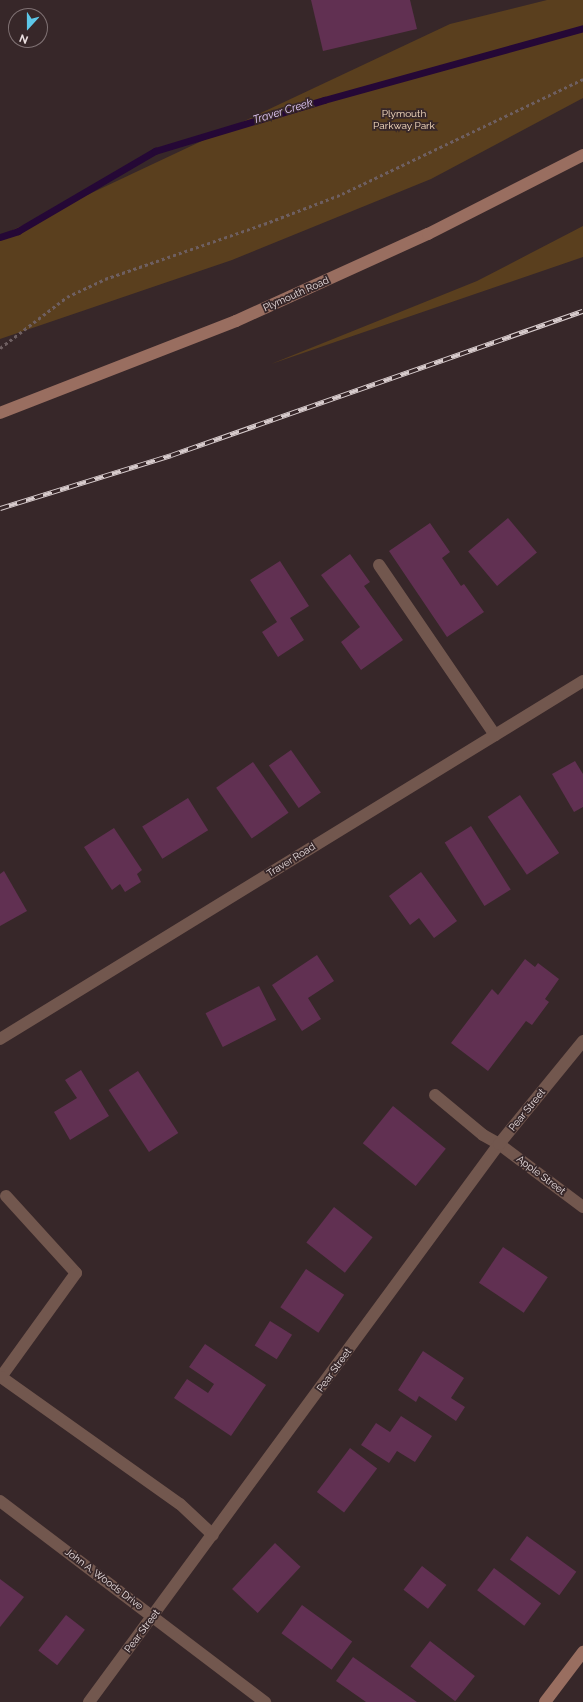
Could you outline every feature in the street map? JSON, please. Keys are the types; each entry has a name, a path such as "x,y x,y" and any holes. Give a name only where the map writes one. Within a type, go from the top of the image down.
{"main road":[{"name":"Plymouth Road","path":"0,413 236,321 428,234 583,155"},
{"path":"545,1702 583,1652"}],"street":[{"path":"380,565 495,735"},
{"name":"Traver Road","path":"0,1039 583,681"},
{"name":"Pear Street","path":"89,1702 499,1144 583,1041"},
{"name":"Apple Street","path":"435,1095 483,1135 499,1144 583,1207"},
{"path":"6,1196 76,1273 1,1377 180,1504 213,1535"},
{"name":"John A. Woods Drive","path":"0,1500 265,1702"}],"path":[{"path":"0,348 67,297 105,279 264,224 342,194 583,79"}],"green space":[{"name":"Plymouth Parkway Park","path":"547,0 583,0 583,98 431,179 232,260 0,339 0,236 450,24"},
{"path":"583,226 583,257 271,364 477,281"}],"building":[{"path":"311,0 410,0 417,29 323,51"},
{"path":"508,518 537,552 497,586 468,551"},
{"path":"430,523 450,552 442,558 461,586 464,584 484,612 447,637 389,551"},
{"path":"350,554 370,582 364,586 403,640 361,670 341,642 360,627 321,575"},
{"path":"280,561 309,606 290,618 304,640 278,657 262,632 277,622 250,580"},
{"path":"291,750 321,793 299,808 269,765"},
{"path":"575,761 583,774 583,807 574,812 552,774"},
{"path":"253,762 289,813 252,839 216,788"},
{"path":"520,795 559,853 527,875 488,817"},
{"path":"188,798 208,830 162,859 142,827"},
{"path":"471,826 511,890 484,906 445,842"},
{"path":"114,828 142,870 137,874 141,882 125,892 120,884 112,890 84,847"},
{"path":"4,871 27,911 0,926 0,874"},
{"path":"421,872 457,921 434,938 419,918 410,925 389,896"},
{"path":"317,955 334,981 308,998 321,1019 302,1031 272,985"},
{"path":"525,959 535,967 538,963 559,979 545,999 549,1002 532,1025 526,1021 488,1071 451,1043 492,989 498,995"},
{"path":"259,986 276,1020 223,1047 206,1013"},
{"path":"81,1070 109,1116 70,1140 54,1112 77,1098 65,1080"},
{"path":"138,1071 178,1133 149,1152 109,1090"},
{"path":"393,1106 446,1149 416,1186 363,1143"},
{"path":"334,1207 373,1237 345,1273 306,1242"},
{"path":"503,1247 548,1277 524,1313 479,1283"},
{"path":"306,1269 344,1295 318,1333 280,1307"},
{"path":"270,1321 292,1335 277,1359 255,1346"},
{"path":"205,1344 266,1385 231,1436 174,1398 187,1379 208,1393 214,1384 189,1367"},
{"path":"423,1351 464,1378 451,1398 465,1407 456,1421 419,1396 416,1402 398,1390"},
{"path":"401,1416 432,1436 415,1462 397,1451 389,1463 361,1445 376,1423 390,1432"},
{"path":"350,1448 377,1468 344,1512 317,1492"},
{"path":"527,1536 576,1572 559,1595 510,1559"},
{"path":"275,1543 301,1567 258,1613 232,1589"},
{"path":"422,1566 446,1585 428,1609 404,1590"},
{"path":"494,1568 541,1604 524,1626 477,1590"},
{"path":"0,1579 24,1597 0,1627"},
{"path":"302,1605 352,1641 332,1670 281,1633"},
{"path":"66,1615 85,1630 57,1665 38,1650"},
{"path":"430,1641 475,1676 455,1701 410,1666"},
{"path":"353,1657 417,1702 366,1702 336,1681"}],"waterway":[{"name":"Traver Creek","path":"0,237 18,231 155,151 324,100 583,28"}],"railway":[{"path":"0,508 171,455 583,311"}]}
